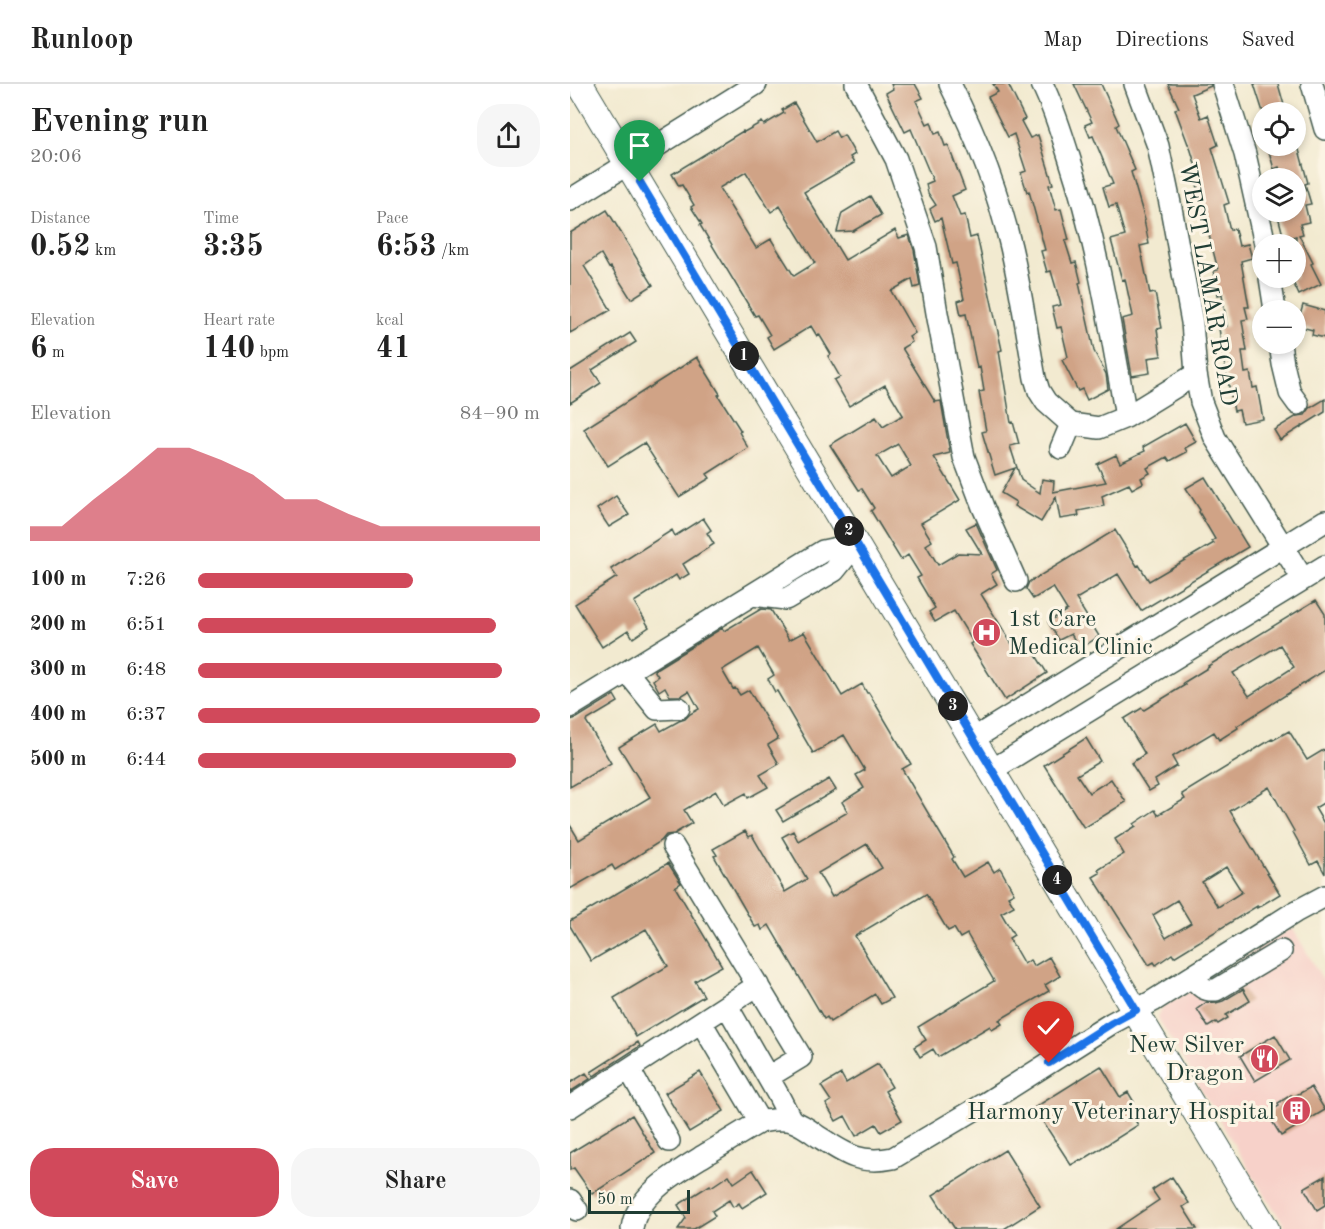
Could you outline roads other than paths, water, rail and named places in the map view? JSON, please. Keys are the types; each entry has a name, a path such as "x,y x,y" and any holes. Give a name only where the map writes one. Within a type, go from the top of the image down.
{"main road":[{"path":"580,84 1266,1229"}],"street":[{"path":"570,200 756,84"},
{"path":"856,84 896,159 926,247 964,457 983,507 1016,581"},
{"path":"950,84 980,148 1006,228 1035,378 1046,402 1071,424 1100,428 1126,417 1196,374"},
{"path":"1042,84 1052,104 1080,191 1106,300 1126,417"},
{"name":"WEST LAMAR ROAD","path":"1135,84 1161,157 1192,322 1196,374 1201,402 1215,438 1303,579"},
{"path":"1222,84 1245,154 1263,234"},
{"path":"1312,84 1325,129"},
{"path":"1282,354 1290,393 1298,404"},
{"path":"1061,448 1071,424"},
{"path":"973,739 1325,521"},
{"path":"570,707 823,551 856,544"},
{"path":"752,595 786,599 834,571 856,544"},
{"path":"802,564 805,588"},
{"path":"992,770 1325,566"},
{"path":"627,672 657,709 679,708"},
{"path":"673,846 801,1057 768,1077"},
{"path":"627,1223 666,1180 760,1122 775,1119 790,1120 802,1125 852,1157 878,1161 893,1158 1316,901"},
{"path":"1192,977 1202,989 1216,990 1281,951"},
{"path":"570,1107 758,986"},
{"path":"727,1006 790,1120"},
{"path":"701,1022 760,1122"},
{"path":"629,1069 669,1141"}],"place":[{"name":"1st Care Medical Clinic","path":"987,632"},
{"name":"New Silver Dragon","path":"1265,1058"},
{"name":"Harmony Veterinary Hospital","path":"1296,1111"}]}
